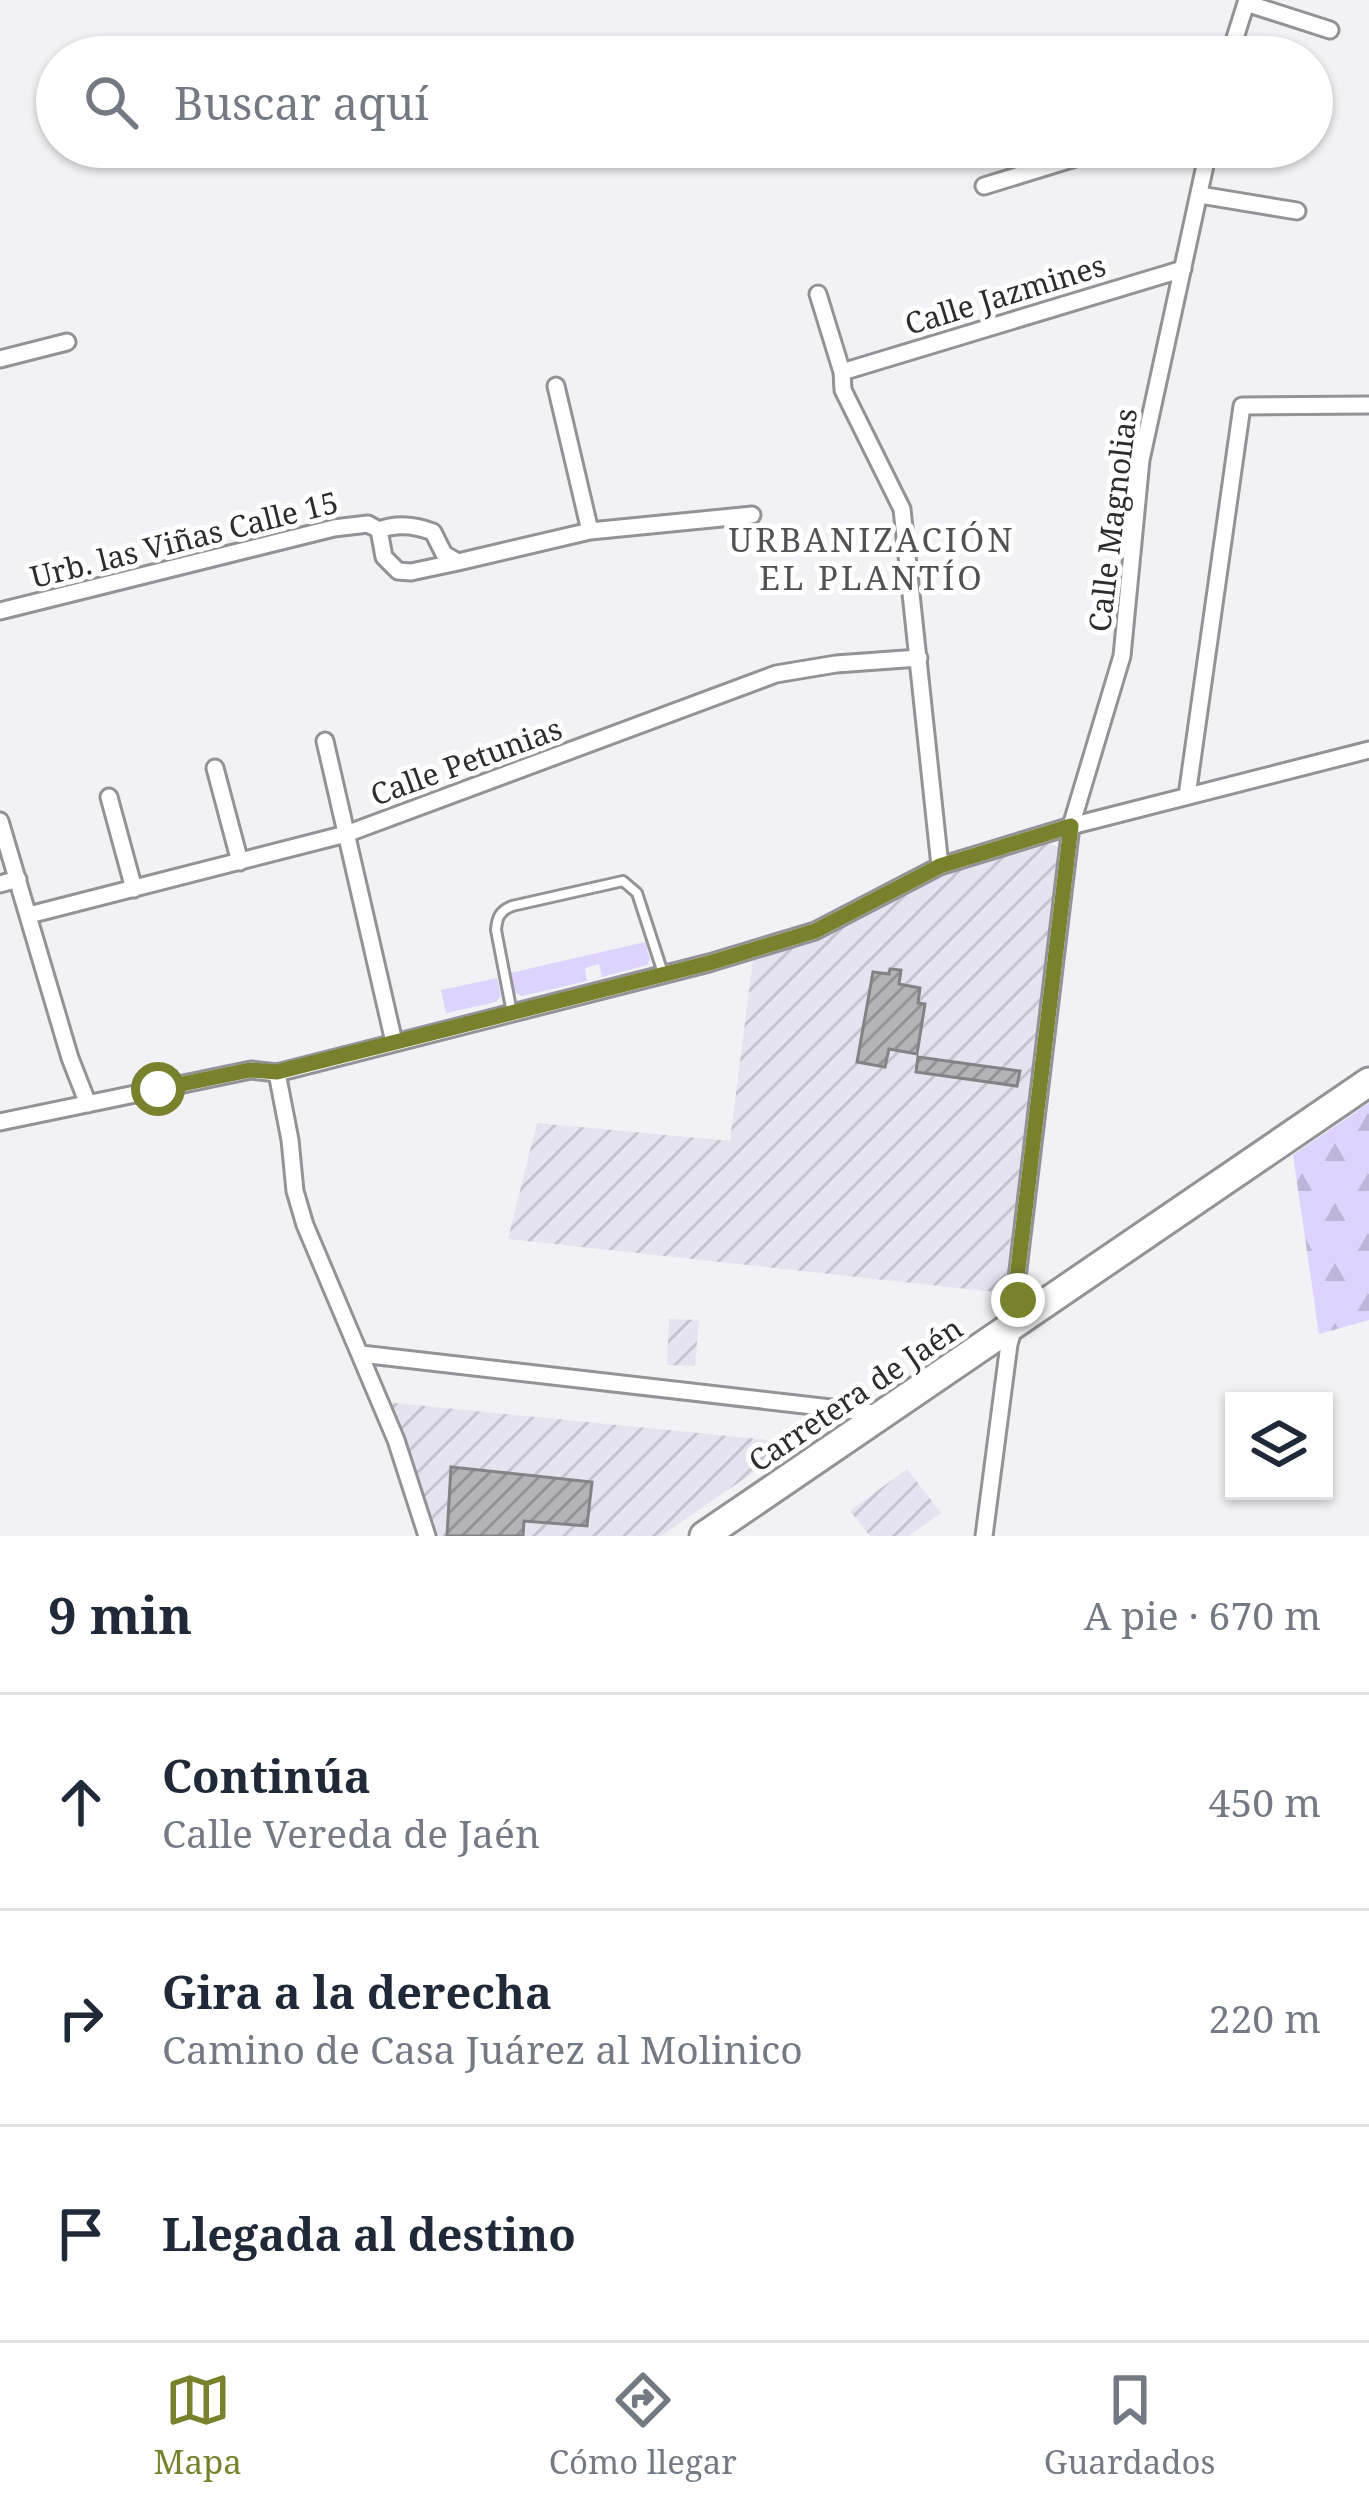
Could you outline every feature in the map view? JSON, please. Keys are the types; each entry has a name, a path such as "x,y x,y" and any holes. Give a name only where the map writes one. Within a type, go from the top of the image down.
{"highway":[{"name":"Carretera de Jaén","path":"704,1536 884,1414 1019,1314 1102,1265 1369,1082"}],"street":[{"path":"1235,36 1246,2 1330,30"},
{"path":"984,186 1043,168"},
{"name":"Calle Magnolias","path":"984,1536 1009,1344 1019,1314 1016,1286 1071,826 1122,656 1141,460 1205,168"},
{"path":"1200,195 1298,211"},
{"name":"Calle Jazmines","path":"842,372 1183,268"},
{"path":"818,294 843,390 902,509 940,866"},
{"path":"0,358 67,341"},
{"path":"556,386 590,531"},
{"path":"1187,796 1242,406 1369,405"},
{"name":"Urb. las Viñas Calle 15","path":"379,530 384,557 398,571 411,572 590,531 752,515"},
{"name":"Urb. las Viñas Calle 15","path":"0,611 334,528 368,524 379,530 419,527 433,532 444,554 458,562"},
{"name":"Calle Petunias","path":"29,916 346,834 776,674 919,658"},
{"path":"325,741 394,1042"},
{"path":"0,1123 250,1070 277,1072 663,974 815,931 940,866 1071,826 1369,750"},
{"path":"215,768 240,862"},
{"path":"109,796 134,889"},
{"path":"0,820 88,1104"},
{"path":"0,884 18,879"},
{"path":"277,1072 305,1225 396,1440 428,1536"},
{"path":"361,1354 884,1414"}],"lane":[{"path":"512,1012 496,930 502,910 512,905 623,881 637,892 663,974"}],"shaded area":[{"path":"1045,843 1059,847 1004,1293 508,1239 537,1123 730,1141 753,959 817,935 951,871"},
{"path":"669,1319 699,1320 695,1366 667,1365"},
{"path":"385,1402 793,1445 661,1536 432,1536"},
{"path":"907,1469 941,1513 909,1536 870,1536 850,1511"}],"green space":[{"path":"645,942 647,965 602,977 599,964 585,968 587,981 522,996 514,992 510,973"},
{"path":"497,978 501,996 496,1002 446,1013 441,990"},
{"path":"1369,1103 1369,1320 1319,1334 1293,1155"}],"building":[{"path":"890,969 901,970 899,984 920,988 918,1003 925,1004 917,1054 889,1049 885,1067 857,1062 873,972 889,974"},
{"path":"918,1057 1020,1071 1017,1086 916,1072"},
{"path":"451,1467 592,1482 587,1526 524,1521 523,1536 447,1536"}],"district":[{"name":"URBANIZACIÓN EL PLANTÍO","path":"872,558"}],"route":[{"path":"158,1089 250,1070 277,1072 709,963 815,931 940,866 1071,826 1018,1300"}]}
